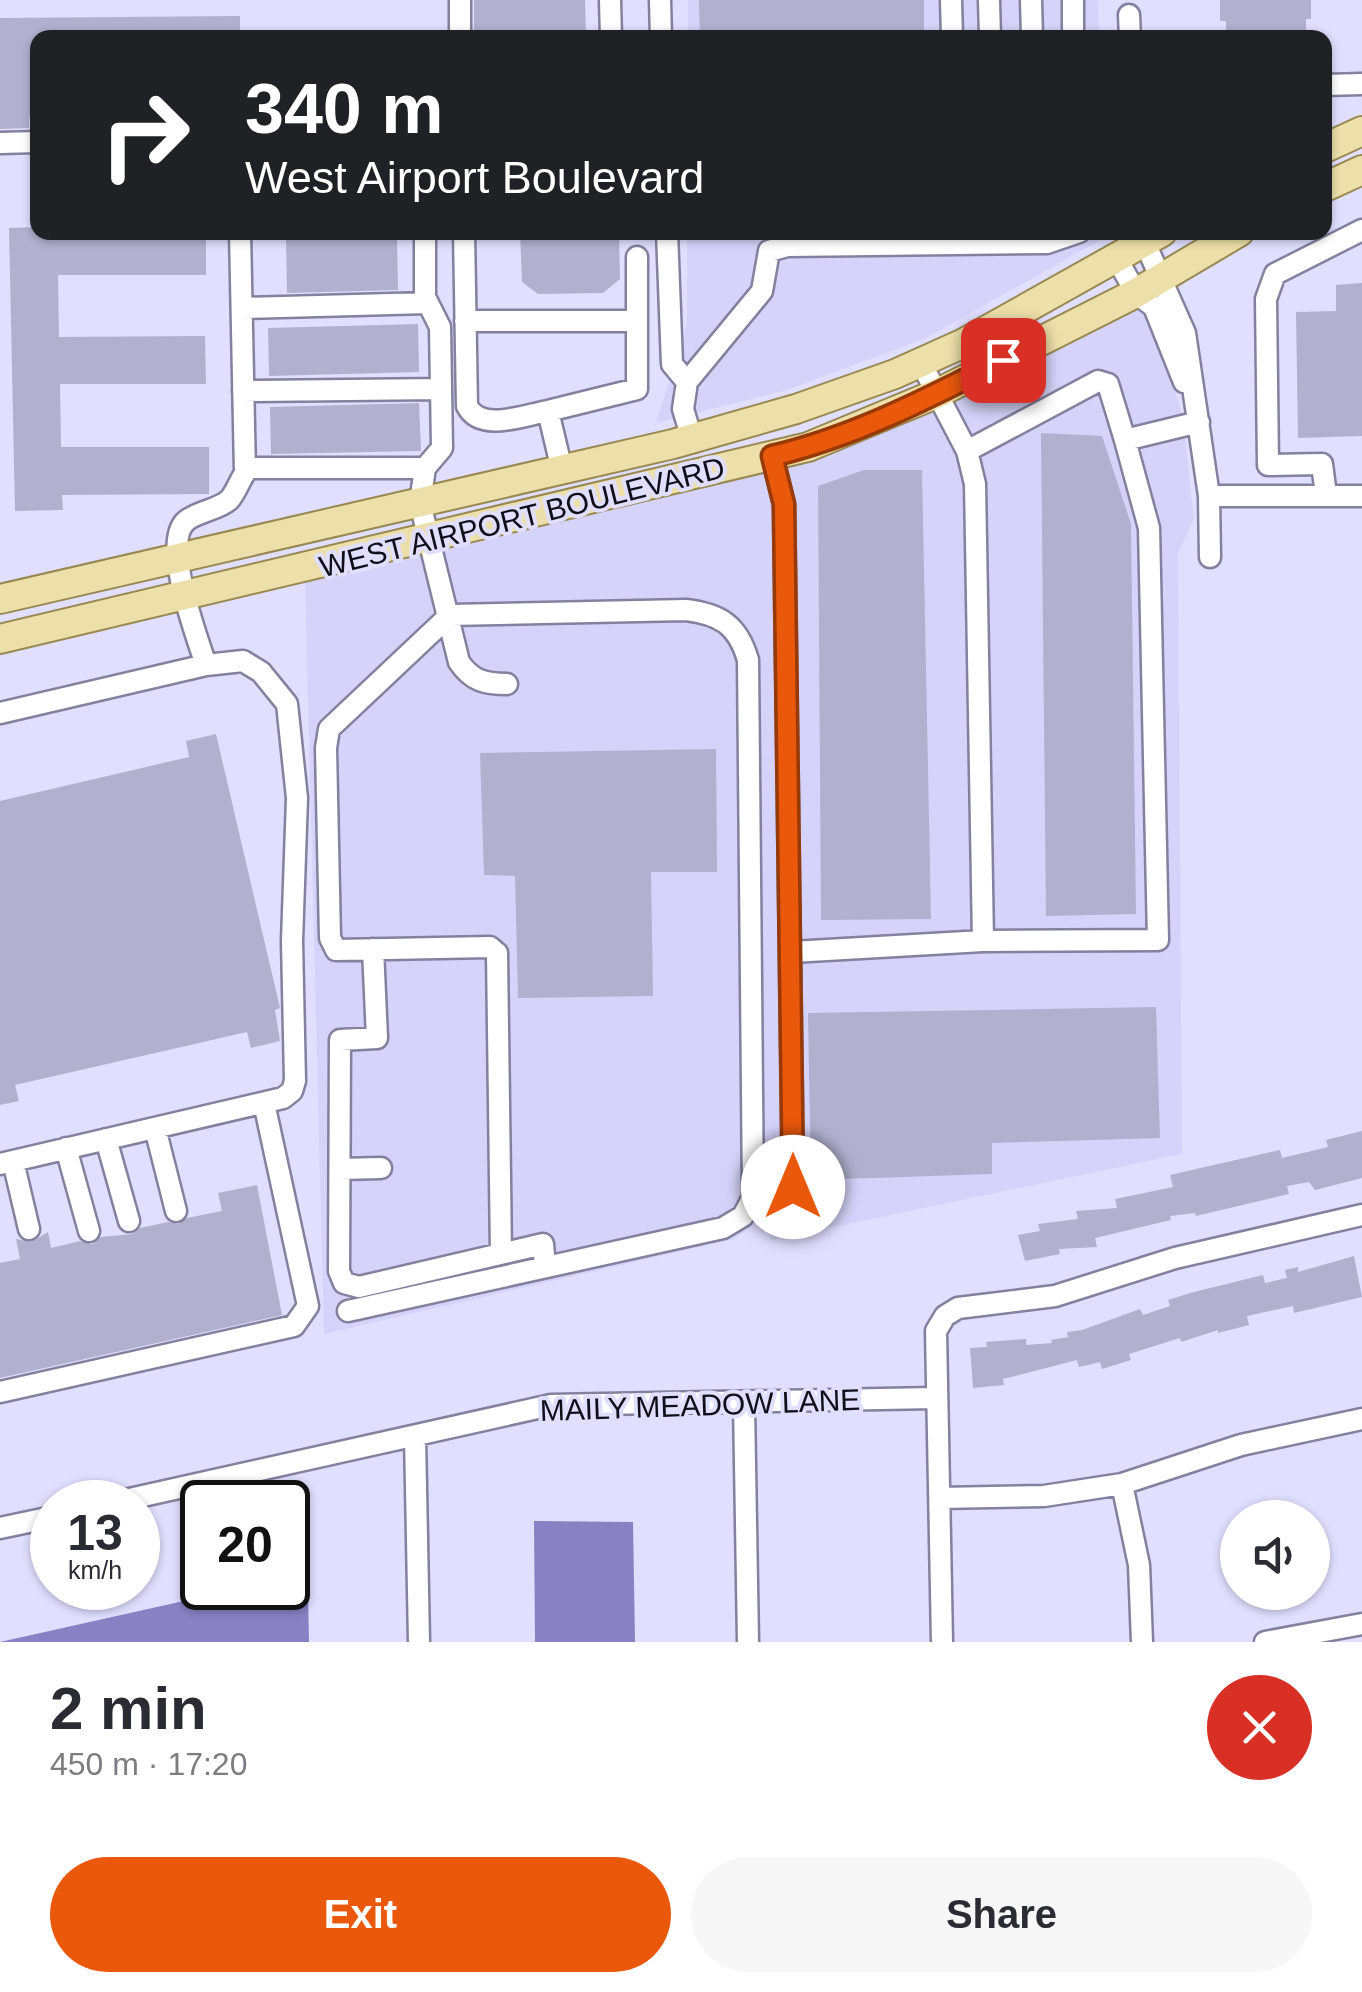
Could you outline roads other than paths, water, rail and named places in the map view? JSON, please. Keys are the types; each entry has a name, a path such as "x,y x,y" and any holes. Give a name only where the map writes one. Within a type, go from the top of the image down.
{"main road":[{"path":"1332,145 1362,131"},
{"path":"1332,185 1362,170"},
{"name":"WEST AIRPORT BOULEVARD","path":"0,639 808,448 936,394 1136,292 1225,240"},
{"name":"WEST AIRPORT BOULEVARD","path":"0,600 692,439 796,409 921,362 1135,244"}],"street":[{"path":"460,0 460,30"},
{"path":"610,0 611,30"},
{"path":"660,0 661,30"},
{"path":"951,0 952,30"},
{"path":"989,0 990,30"},
{"path":"1031,0 1032,30"},
{"path":"1073,0 1073,30"},
{"path":"1129,15 1130,30"},
{"path":"1332,85 1362,84"},
{"path":"0,143 30,142"},
{"path":"1326,495 1322,464 1268,464 1266,299 1276,274 1362,230"},
{"path":"206,665 184,597 178,536 184,522 229,500 245,468 240,240"},
{"path":"425,240 428,303 440,328 442,448 426,468 420,502 459,662 468,675 483,684 507,684"},
{"path":"464,240 467,406 472,416 492,420 637,389 637,257"},
{"path":"667,240 672,364 687,382"},
{"path":"692,439 683,409 687,382 762,291 769,251 787,246 912,240"},
{"path":"1135,244 1163,277 1185,334 1209,496 1210,557"},
{"path":"1135,244 1136,292 1154,307 1200,422"},
{"path":"242,308 428,303"},
{"path":"465,321 637,321"},
{"path":"921,362 967,451 975,484 983,941"},
{"path":"792,952 983,941 1158,940 1148,528 1114,396 1108,384 1098,381 967,451"},
{"path":"243,391 441,389"},
{"path":"548,411 562,470"},
{"path":"1125,440 1200,422"},
{"path":"772,456 784,504 793,1187"},
{"path":"245,468 426,468"},
{"path":"1209,496 1362,496"},
{"path":"348,1312 723,1228 743,1216 753,1197 748,660 742,640 730,624 711,613 686,610 450,616 329,729 326,748 330,938 336,950 490,947 497,952 501,1254"},
{"path":"0,714 206,665 244,661 261,672 287,704 297,798 292,1091 264,1103 6,1162 29,1229"},
{"path":"373,949 377,1038 340,1040 339,1271 344,1283 360,1287 542,1244 545,1266"},
{"path":"0,1392 294,1326 308,1306 264,1103"},
{"path":"155,1128 176,1211"},
{"path":"106,1139 129,1221"},
{"path":"66,1148 88,1231"},
{"path":"340,1169 381,1168"},
{"path":"942,1642 934,1398 936,1331 941,1320 958,1308 1054,1296 1175,1258 1362,1215"},
{"name":"MAILY MEADOW LANE","path":"160,1492 551,1405 934,1398"},
{"path":"744,1404 748,1642"},
{"path":"940,1498 1044,1496 1122,1484 1241,1445 1362,1419"},
{"path":"415,1436 419,1642"},
{"path":"1122,1484 1139,1565 1142,1642"},
{"path":"0,1528 30,1521"},
{"path":"1264,1642 1362,1624"}]}
